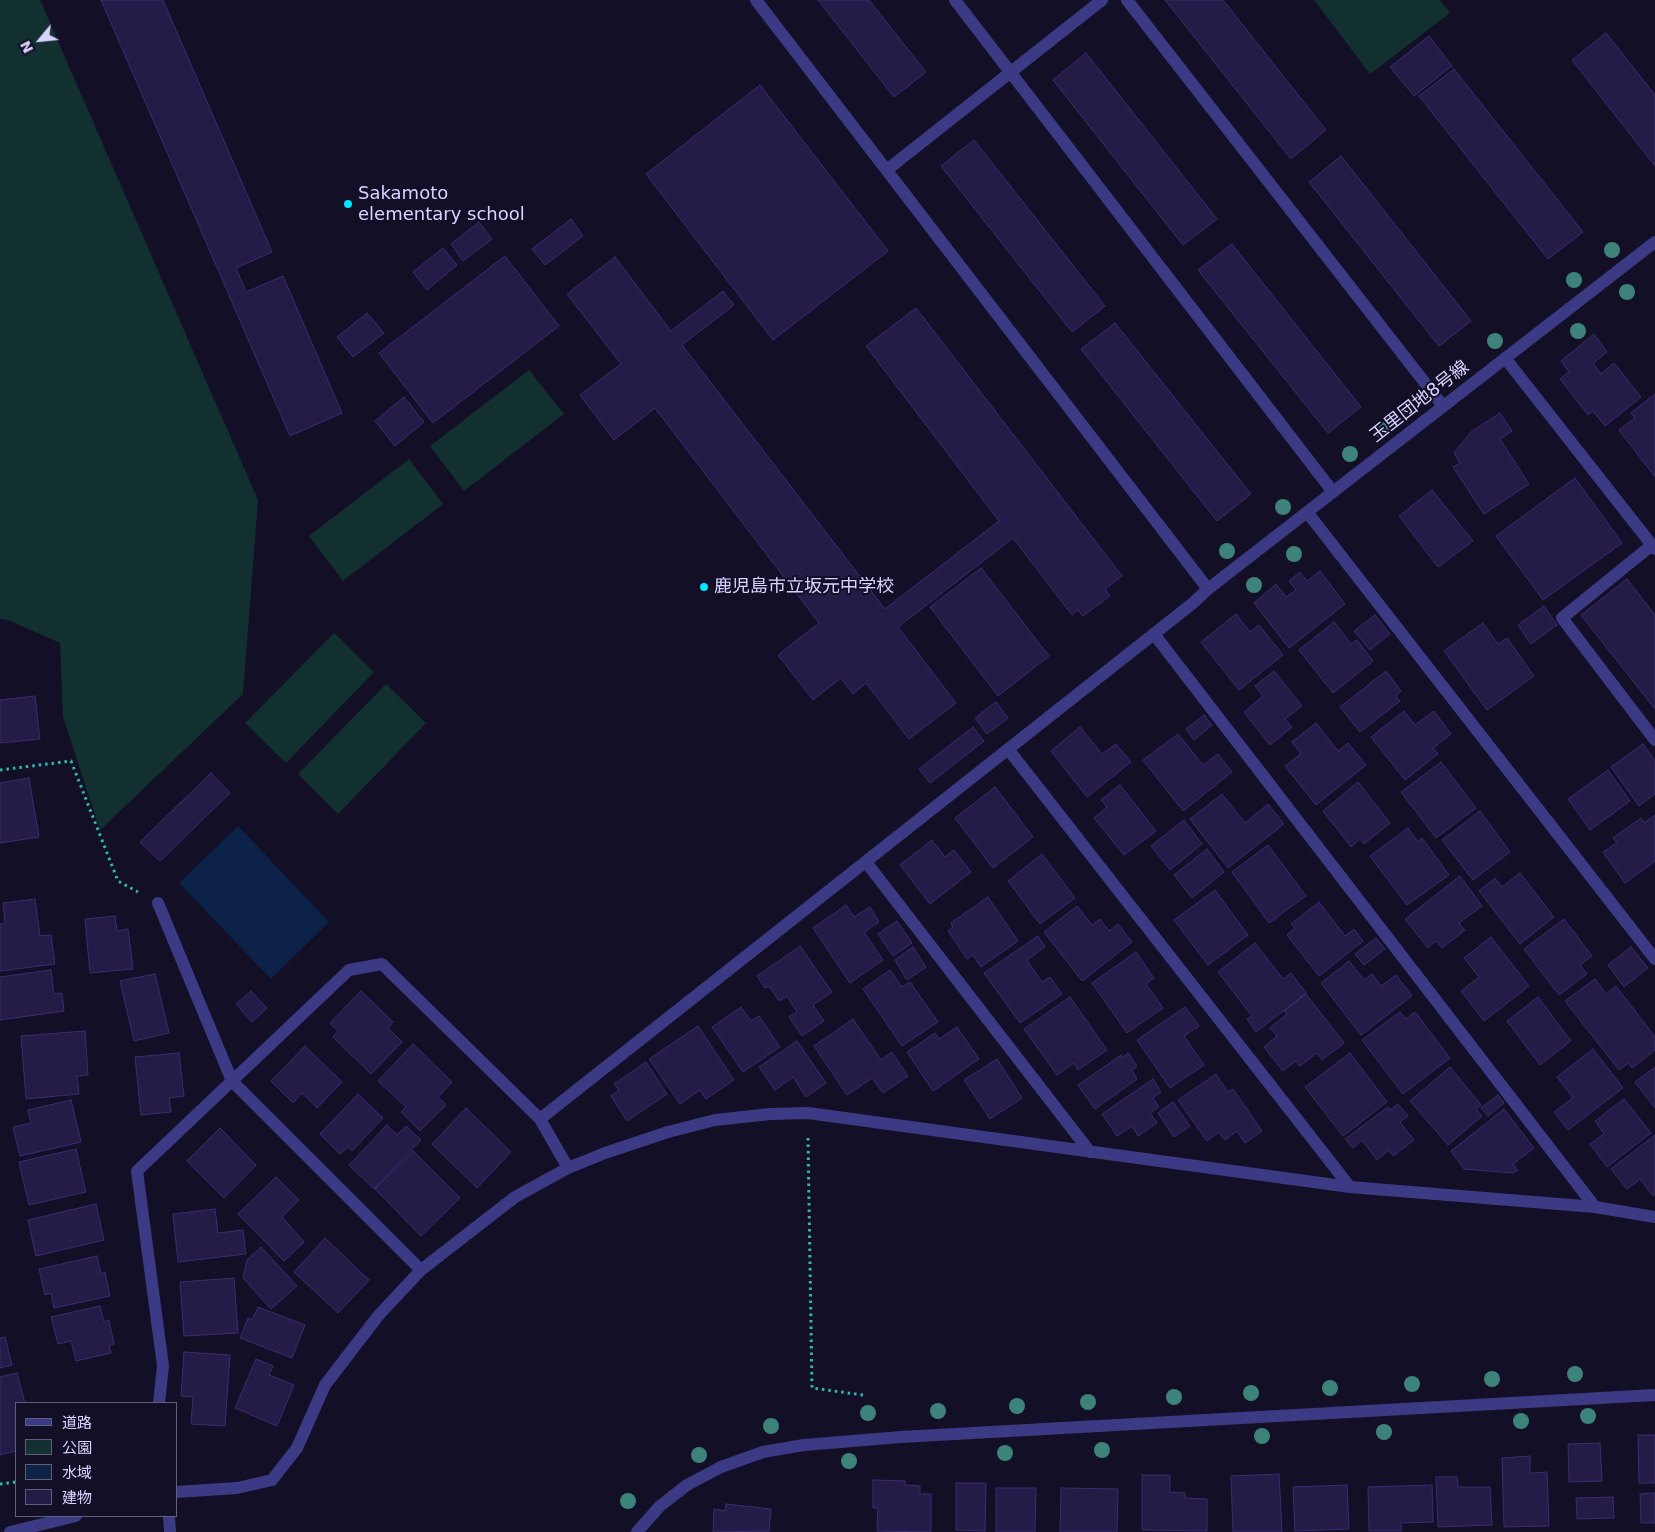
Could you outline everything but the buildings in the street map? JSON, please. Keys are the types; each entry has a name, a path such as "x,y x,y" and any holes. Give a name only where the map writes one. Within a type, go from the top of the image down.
{"street":[{"path":"756,0 888,169 1208,589"},
{"path":"955,0 1332,492"},
{"path":"888,169 1102,0"},
{"path":"1127,0 1443,406"},
{"name":"玉里団地8号線","path":"540,1119 1154,634 1208,589 1655,242"},
{"path":"1505,358 1653,547 1562,618 1655,740"},
{"path":"1307,512 1655,959"},
{"path":"1154,634 1595,1207"},
{"path":"1008,749 1350,1187"},
{"path":"866,862 1090,1152"},
{"path":"158,903 232,1081 421,1270"},
{"path":"159,1402 163,1366 137,1171 349,970 382,964 540,1119 568,1168"},
{"path":"178,1492 237,1488 272,1480 297,1448 325,1385 378,1316 421,1270 515,1198 568,1168 668,1132 715,1120 770,1114 808,1113 1350,1187 1595,1207 1655,1217"},
{"path":"637,1532 660,1506 688,1485 721,1467 763,1452 804,1445 911,1437 1655,1395"},
{"path":"10,1532 72,1517"},
{"path":"169,1517 170,1532"}],"path":[{"path":"0,770 71,761 118,881 158,903"},
{"path":"808,1113 812,1388 863,1395"},
{"path":"0,1484 15,1482"}],"green space":[{"path":"0,0 40,0 258,500 243,694 100,830 63,717 60,643 8,620 0,619"},
{"path":"1314,0 1440,0 1450,13 1370,74"},
{"path":"529,370 564,414 464,491 430,446"},
{"path":"409,459 443,504 343,581 309,536"},
{"path":"334,633 374,672 286,763 245,723"},
{"path":"386,684 426,723 338,814 298,774"}],"water":[{"path":"238,826 329,922 271,979 179,883"}],"place":[{"name":"Sakamoto elementary school","path":"348,204"},
{"name":"鹿児島市立坂元中学校","path":"704,587"}]}
